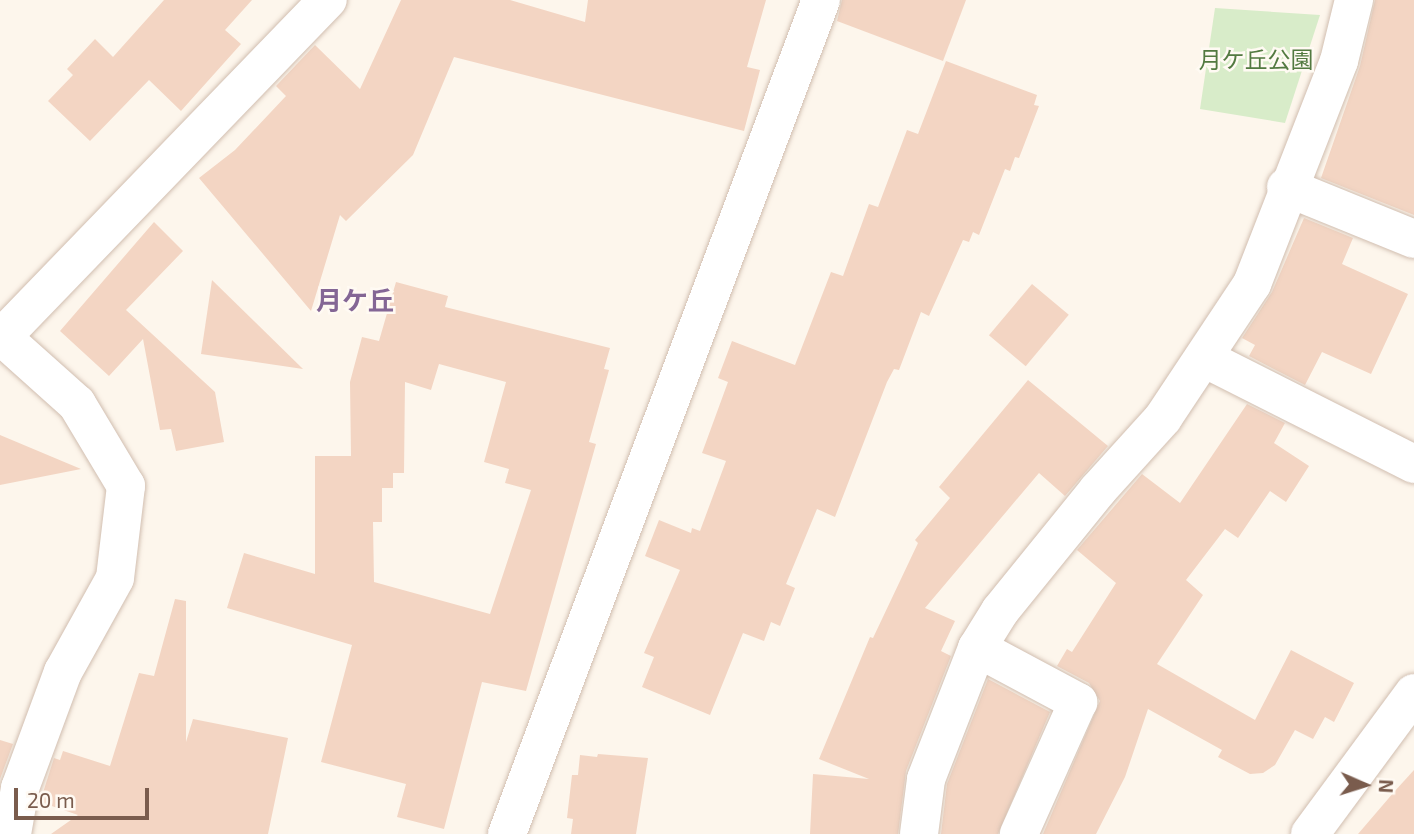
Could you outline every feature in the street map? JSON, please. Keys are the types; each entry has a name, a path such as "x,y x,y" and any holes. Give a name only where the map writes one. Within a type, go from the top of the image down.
{"street":[{"path":"12,834 20,788 62,672 115,579 126,485 77,404 1,337 328,0"},
{"path":"507,834 821,0"},
{"path":"919,834 926,779 977,648 1000,611 1163,418 1206,359 1252,284 1286,187 1339,61 1354,0"},
{"path":"1286,187 1414,239"},
{"path":"1206,359 1414,464"},
{"path":"977,648 1078,702 1019,834"},
{"path":"1310,834 1414,693"}],"green space":[{"name":"月ケ丘公園","path":"1215,8 1320,15 1285,123 1200,109"}],"building":[{"path":"164,0 252,0 225,30 241,44 181,111 149,80 90,141 48,101 73,75 67,69 95,39 113,57"},
{"path":"401,0 510,0 585,22 588,0 766,0 747,67 760,70 744,131 454,57 413,155 346,221 340,215 311,311 199,178 235,150 286,96 276,86 315,45 360,89"},
{"path":"842,0 966,0 943,61 837,21"},
{"path":"1375,0 1414,0 1414,215 1321,178 1360,66"},
{"path":"946,61 1037,95 1034,105 1039,106 1019,158 1015,157 1010,171 1005,169 979,235 973,232 969,242 963,240 929,316 921,312 899,370 894,369 887,382 835,517 817,509 786,584 795,588 780,626 771,622 764,641 743,633 710,715 642,687 654,657 644,653 680,570 645,556 659,520 691,533 692,528 700,531 726,461 702,453 728,382 718,378 732,341 795,365 831,272 843,276 869,204 878,207 907,130 918,134"},
{"path":"1304,218 1353,238 1342,264 1408,294 1371,374 1322,352 1305,385 1249,356 1255,345 1242,338 1272,292"},
{"path":"154,222 183,251 126,310 215,392 224,442 176,451 171,429 160,430 143,339 109,376 60,331"},
{"path":"212,280 303,369 201,354"},
{"path":"396,282 448,296 445,307 610,348 604,369 609,370 589,442 596,444 526,691 482,682 444,829 397,817 406,784 321,762 352,645 227,608 244,553 315,574 315,456 351,456 350,382 362,337 379,341","holes":["439,364 506,382 484,462 509,469 505,483 531,490 490,614 374,582 373,522 382,522 382,488 393,488 393,473 404,473 405,382 431,390"]},
{"path":"1032,284 1069,315 1026,366 989,335"},
{"path":"1028,380 1108,446 1065,496 1039,473 925,608 955,621 941,651 951,656 906,771 898,834 810,834 813,774 869,779 819,759 870,637 873,638 918,543 915,540 950,498 939,487"},
{"path":"1247,404 1285,423 1274,443 1309,466 1286,502 1270,491 1238,538 1225,529 1186,580 1203,595 1157,664 1255,720 1291,650 1354,683 1334,722 1325,717 1313,739 1295,730 1275,765 1263,773 1250,774 1218,757 1222,750 1148,709 1125,777 1096,834 1043,834 1100,701 1089,683 1057,666 1067,649 1072,652 1116,583 1077,550 1142,474 1180,503"},
{"path":"0,435 81,469 0,485"},
{"path":"175,599 186,601 186,742 193,719 288,738 268,834 51,834 78,815 40,802 54,758 60,760 63,751 110,766 139,673 154,676"},
{"path":"988,679 1050,712 998,834 941,834 947,784"},
{"path":"0,740 13,744 0,779"},
{"path":"598,754 648,758 636,834 571,834 573,819 567,818 572,775 578,775 580,755 597,757"},
{"path":"1414,770 1414,834 1358,834 1394,792"}],"district":[{"name":"月ケ丘","path":"355,300"}]}
